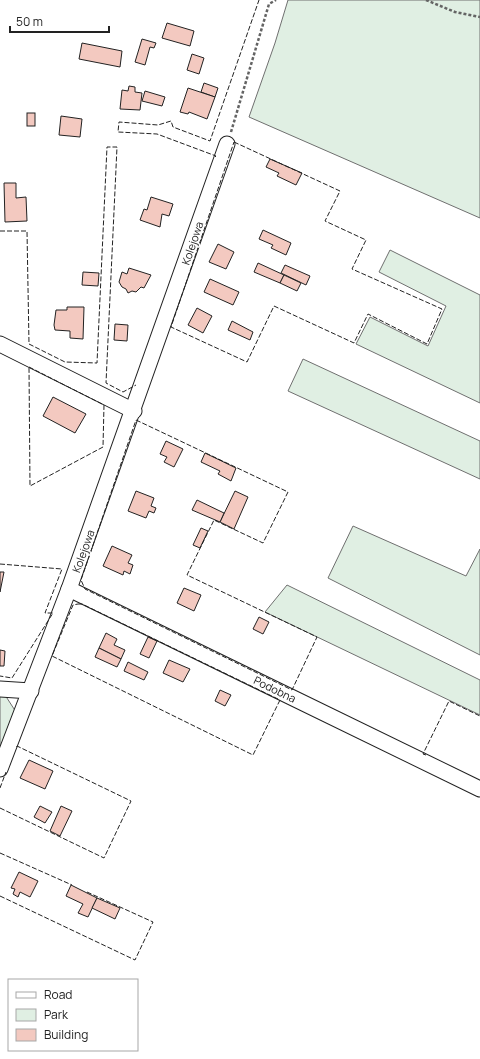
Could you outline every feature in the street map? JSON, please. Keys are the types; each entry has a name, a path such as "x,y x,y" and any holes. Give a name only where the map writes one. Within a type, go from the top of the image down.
{"street":[{"name":"Kolejowa","path":"0,770 69,590 134,411 227,144"},
{"path":"0,344 134,411"},
{"name":"Podobna","path":"69,590 480,789"},
{"path":"0,688 31,691"}],"path":[{"path":"227,144 270,0"},
{"path":"269,4 276,0"},
{"path":"426,0 455,12 480,16"}],"green space":[{"path":"288,0 480,0 480,218 249,117 275,43"},
{"path":"390,250 480,295 480,403 356,344 370,317 428,346 446,306 379,272"},
{"path":"303,359 480,441 480,479 288,391"},
{"path":"353,526 466,576 480,549 480,655 328,578"},
{"path":"287,585 480,680 480,715 265,612"},
{"path":"0,694 5,695 16,712 0,751"}],"building":[{"path":"167,23 194,31 190,46 162,38"},
{"path":"142,39 156,43 154,48 150,47 145,65 135,62"},
{"path":"82,43 122,51 120,67 79,59"},
{"path":"192,54 204,58 199,74 187,70"},
{"path":"204,83 218,88 215,97 201,92"},
{"path":"129,86 135,87 135,92 142,93 140,110 120,109 122,90 128,91"},
{"path":"188,88 215,97 207,119 189,112 188,114 180,112"},
{"path":"145,91 165,97 162,106 142,101"},
{"path":"27,113 35,113 35,126 27,126"},
{"path":"61,116 82,119 80,137 59,135"},
{"path":"270,159 302,173 296,185 277,176 279,173 266,167"},
{"path":"4,183 16,183 16,198 26,197 27,221 5,222"},
{"path":"151,197 173,204 169,216 162,214 160,227 140,220 144,209 147,210"},
{"path":"263,230 291,243 286,255 271,248 273,245 259,239"},
{"path":"218,244 234,252 226,269 209,262"},
{"path":"258,263 284,275 280,283 254,272"},
{"path":"285,265 310,276 306,285 281,273"},
{"path":"129,268 151,275 144,288 141,287 136,292 132,291 128,293 119,282 122,272 127,274"},
{"path":"83,272 99,273 98,286 82,285"},
{"path":"284,275 301,283 297,291 280,283"},
{"path":"210,279 239,292 233,305 204,292"},
{"path":"67,307 84,307 83,339 70,338 70,331 55,330 54,325 56,310 67,310"},
{"path":"197,308 212,316 203,333 188,325"},
{"path":"232,321 253,332 250,340 228,330"},
{"path":"115,324 128,325 127,341 114,340"},
{"path":"53,397 86,414 75,433 43,416"},
{"path":"166,441 183,449 174,467 164,462 167,457 160,454"},
{"path":"205,453 236,468 231,481 218,474 220,471 201,462"},
{"path":"136,491 154,498 151,506 156,508 154,513 149,511 146,518 128,511"},
{"path":"235,491 248,497 234,529 220,522"},
{"path":"197,500 224,513 220,522 192,510"},
{"path":"201,528 208,531 200,548 193,545"},
{"path":"112,546 132,555 128,563 133,565 130,574 124,571 123,575 103,566"},
{"path":"0,572 4,572 0,592"},
{"path":"184,588 201,595 194,611 177,603"},
{"path":"259,617 269,622 263,634 253,629"},
{"path":"106,633 117,639 114,645 125,650 121,659 99,648"},
{"path":"148,637 157,641 149,658 140,654"},
{"path":"99,648 121,659 117,667 95,657"},
{"path":"0,650 5,651 4,666 0,666"},
{"path":"169,660 190,669 183,682 163,673"},
{"path":"128,662 148,672 144,680 124,671"},
{"path":"220,690 231,695 225,706 215,701"},
{"path":"29,760 53,771 45,789 20,778"},
{"path":"40,806 52,812 45,823 34,817"},
{"path":"61,806 72,811 60,836 50,831"},
{"path":"19,872 38,881 30,897 20,892 18,897 13,894 15,889 11,888"},
{"path":"71,885 97,898 88,917 78,913 83,904 66,896"},
{"path":"97,898 120,908 115,919 92,908"}],"fence":[{"path":"215,157 216,156 157,134 118,132 119,122 158,125 171,121 173,127 210,141 259,0"},
{"path":"234,142 340,191 325,221 366,240 352,269 442,309 427,344 368,314 354,343 274,306 247,362 171,327 234,142"},
{"path":"0,231 27,231 29,344 65,362 97,363 107,147 117,147 106,383 123,392 136,385"},
{"path":"29,367 104,405 103,447 30,486 29,367"},
{"path":"136,420 288,492 263,543 214,520 187,575 317,637 292,690 85,589 81,580 136,420"},
{"path":"0,564 62,569 45,613 53,613 12,678 0,676"},
{"path":"78,604 82,604 280,700 253,755 52,656 73,605 78,604"},
{"path":"426,755 423,754 449,701 480,716"},
{"path":"0,808 104,858 131,801 17,746 16,748"},
{"path":"0,788 6,772"},
{"path":"0,853 72,885"},
{"path":"0,896 135,960 153,922 87,892"}]}
